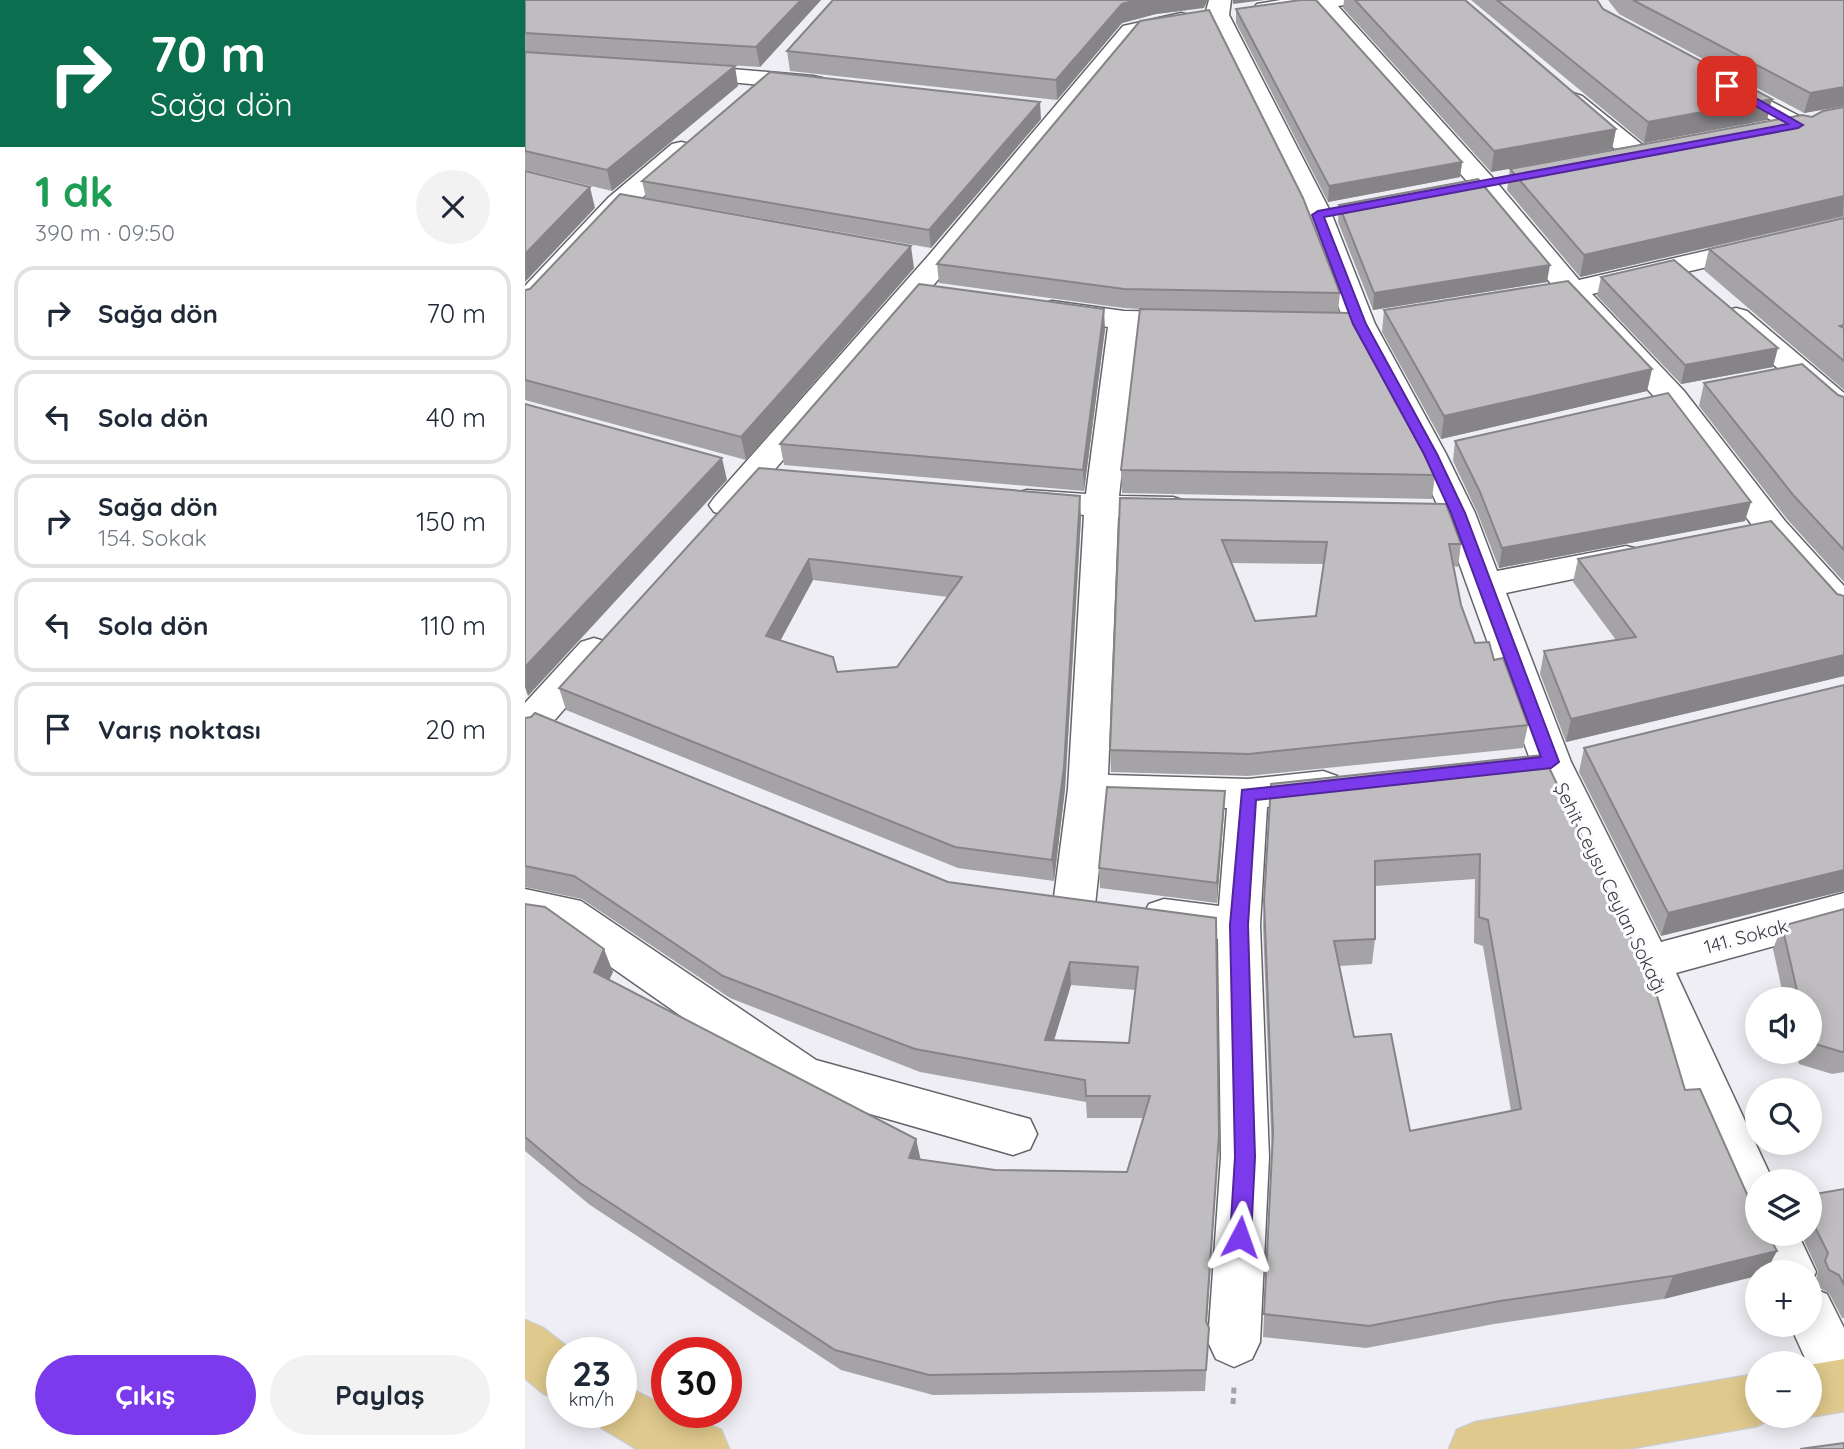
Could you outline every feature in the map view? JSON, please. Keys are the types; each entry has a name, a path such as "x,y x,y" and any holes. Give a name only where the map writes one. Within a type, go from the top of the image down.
{"main road":[{"path":"525,1345 546,1362"},
{"path":"1822,1388 1844,1384"},
{"path":"1476,1449 1745,1402"},
{"path":"637,1419 675,1441 702,1449"}],"street":[{"path":"709,525 925,293 926,259 1049,110 1131,31 1218,8 1328,1 1572,290 1659,401 1844,608"},
{"name":"Şehit Ceysu Ceylan Sokağı","path":"1218,8 1331,212 1359,323 1444,451 1458,513 1551,762 1649,963 1745,1173"},
{"path":"735,105 767,78 785,58"},
{"path":"660,71 767,78 834,86"},
{"path":"1703,73 1798,125 1844,140"},
{"path":"1555,85 1623,156 1663,149"},
{"path":"1757,132 1844,116"},
{"path":"525,303 604,201 703,132"},
{"path":"604,201 658,211"},
{"path":"1492,303 1572,290 1698,284 1844,228"},
{"path":"1698,284 1844,409"},
{"path":"1031,307 1124,320 1221,322"},
{"path":"1074,905 1088,789 1101,506 1124,320"},
{"path":"1763,381 1802,374"},
{"path":"1659,401 1711,391"},
{"path":"716,464 754,475 796,478"},
{"path":"990,496 1101,506 1197,508"},
{"path":"1417,512 1458,513"},
{"path":"1732,537 1773,529"},
{"path":"1487,585 1650,553"},
{"path":"574,730 529,718 618,625"},
{"path":"1510,766 1551,762 1591,752"},
{"path":"1088,789 1248,794 1358,782"},
{"path":"1234,1342 1245,1157 1239,925 1248,794"},
{"path":"1033,899 1239,925"},
{"path":"525,906 566,913 803,1076 1013,1134"},
{"name":"141. Sokak","path":"1649,963 1844,910"},
{"path":"1821,1337 1844,1384"}],"building":[{"path":"525,0 801,0 756,47 525,33"},
{"path":"833,0 1136,0 1122,4 1056,80 787,51"},
{"path":"1316,0 1462,162 1329,186 1236,9"},
{"path":"1355,0 1465,0 1616,129 1494,151"},
{"path":"1497,0 1597,0 1603,9 1772,99 1648,122"},
{"path":"1633,0 1844,0 1844,87 1810,93"},
{"path":"1209,10 1303,198 1340,293 1124,289 937,264 1140,21"},
{"path":"525,52 735,66 607,170 525,151"},
{"path":"770,72 1040,102 929,230 642,181"},
{"path":"1844,107 1844,196 1584,255 1510,169 1802,115 1812,117 1823,111"},
{"path":"525,171 590,187 525,254"},
{"path":"1478,179 1550,265 1374,293 1339,205"},
{"path":"620,194 911,246 741,437 525,380 525,290 530,289"},
{"path":"1844,218 1844,325 1840,326 1844,328 1844,361 1709,249"},
{"path":"1674,260 1778,348 1685,365 1601,277"},
{"path":"1568,281 1652,369 1444,416 1384,310"},
{"path":"919,284 1104,309 1083,470 780,444"},
{"path":"1140,309 1350,313 1435,475 1121,470"},
{"path":"1802,364 1838,395 1844,397 1844,550 1794,496 1704,383"},
{"path":"1668,393 1751,502 1502,548 1480,492 1455,441"},
{"path":"525,404 722,458 525,667"},
{"path":"759,468 1080,496 1064,767 1052,860 955,847 559,688","holes":["809,559 962,577 897,667 837,672 833,657 766,636"]},
{"path":"1120,498 1446,504 1461,544 1449,544 1461,605 1475,643 1489,642 1494,660 1503,658 1528,725 1249,754 1110,750","holes":["1222,540 1327,542 1316,616 1255,621"]},
{"path":"1771,521 1837,594 1844,596 1844,655 1571,719 1544,651 1636,637 1578,559"},
{"path":"1844,685 1844,870 1668,913 1584,748"},
{"path":"535,713 948,882 1216,918 1219,1135 1206,1321 1209,1328 1206,1370 929,1375 835,1350 580,1183 525,1137 525,904 545,907 604,949 594,972 916,1139 909,1158 995,1170 1127,1172 1150,1096 1086,1096 1085,1080 915,1049 723,976 574,876 525,866 525,718","holes":["1070,962 1138,967 1129,1043 1045,1040"]},
{"path":"1543,755 1654,986 1685,1090 1700,1089 1745,1190 1745,1246 1774,1246 1777,1251 1673,1276 1500,1301 1369,1326 1264,1314 1273,1133 1264,900 1271,784","holes":["1480,854 1479,917 1488,920 1521,1109 1410,1131 1391,1034 1354,1037 1334,941 1375,939 1375,861"]},
{"path":"1107,787 1225,791 1217,883 1099,868"},
{"path":"1844,909 1844,1052 1822,1046 1822,987 1796,987 1782,926"},
{"path":"1844,1189 1844,1285 1839,1275 1829,1270 1825,1261 1828,1253 1822,1241 1822,1193"},
{"path":"1844,1443 1844,1449 1800,1449"}],"route":[{"path":"1240,1237 1245,1157 1239,925 1248,794 1551,762 1458,513 1430,454 1360,324 1318,215 1636,153 1798,125 1727,86"}]}
